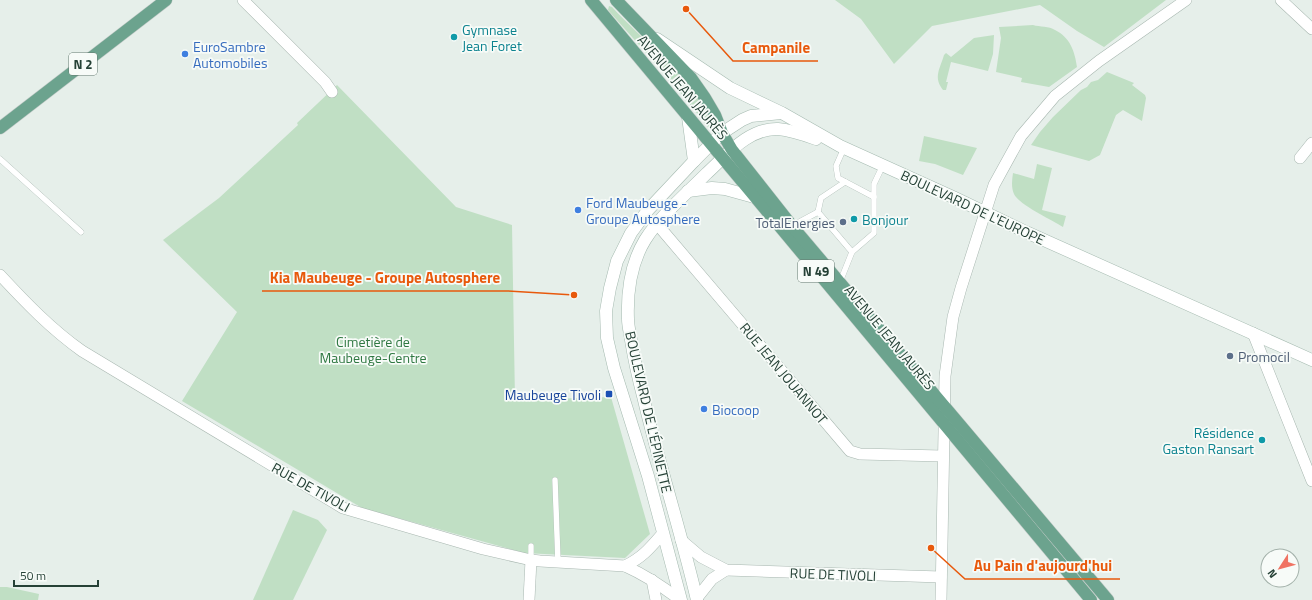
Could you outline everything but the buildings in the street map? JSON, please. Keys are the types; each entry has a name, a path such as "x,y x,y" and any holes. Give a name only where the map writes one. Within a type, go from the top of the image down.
{"main road":[{"name":"N 2","path":"0,128 166,0"},
{"name":"AVENUE JEAN JAURÈS","path":"591,0 1091,600"},
{"name":"AVENUE JEAN JAURÈS","path":"616,0 691,78 708,104 732,150 792,226 1108,600"}],"street":[{"path":"243,0 325,82 332,92"},
{"path":"941,600 944,376 953,317 994,186 1021,136 1055,96 1099,62 1186,0"},
{"path":"1282,0 1312,29"},
{"name":"BOULEVARD DE L'EUROPE","path":"646,32 730,88 782,113 842,147 1026,232 1312,360"},
{"name":"BOULEVARD DE L'ÉPINETTE","path":"680,600 664,533 648,476 614,368 607,338 606,311 610,288 618,261 632,233 648,210 694,161 722,133 735,124 751,116 782,113"},
{"path":"688,117 692,137 694,161"},
{"name":"BOULEVARD DE L'ÉPINETTE","path":"697,599 650,427 635,363 628,321 628,293 636,264 645,240 657,224 722,158 745,139 766,130 779,129 801,134 842,147"},
{"path":"1300,158 1312,143"},
{"path":"688,191 726,188 754,197"},
{"name":"RUE JEAN JOUANNOT","path":"657,224 850,451 860,454 942,456"},
{"name":"RUE DE TIVOLI","path":"0,275 36,314 67,341 343,508 483,549 531,560 624,566"},
{"path":"1253,333 1312,481"},
{"path":"624,566 636,561 645,554 664,533"},
{"name":"RUE DE TIVOLI","path":"681,540 701,557 726,570 941,577"},
{"path":"529,600 531,560"},
{"path":"624,566 641,573 680,600"},
{"path":"697,599 712,579 726,570"},
{"path":"652,580 656,600"}],"lane":[{"path":"842,147 836,166 838,178 874,197"},
{"path":"0,159 81,232"},
{"path":"840,282 852,252 874,233 874,184 883,165"},
{"path":"792,226 818,212 821,198 845,182"},
{"path":"818,212 852,252"},
{"path":"555,480 558,562"},
{"path":"531,546 531,560"}],"green space":[{"path":"835,0 1166,0 1104,47 1077,31 1040,5 932,26 894,64 861,19"},
{"path":"609,6 612,7 682,78 705,109 712,125 710,128 672,82 608,10"},
{"path":"1033,25 1050,28 1060,33 1068,41 1075,56 1077,67 1049,87 1021,82 1022,78 996,72 1001,38 999,27"},
{"path":"994,35 993,54 988,71 951,62 946,82 948,82 946,90 943,90 938,81 938,73 944,55 946,53 951,57 974,38"},
{"path":"1107,72 1134,83 1132,85 1145,95 1146,98 1142,121 1123,110 1116,115 1100,155 1089,161 1031,145 1053,117 1081,90 1087,87 1091,82 1098,80"},
{"name":"Cimetière de Maubeuge-Centre","path":"337,85 456,207 512,225 515,400 611,397 650,534 625,558 524,553 362,508 182,401 237,312 163,240 219,198 298,125 297,123"},
{"path":"924,136 977,148 963,175 935,164 919,161"},
{"path":"1037,164 1052,168 1042,210 1066,216 1063,227 1022,203 1014,194 1012,186 1013,173 1034,179"},
{"path":"293,510 318,520 327,530 293,600 253,600"},
{"path":"0,587 7,587 39,594 38,600 0,600"}],"place":[{"name":"Campanile","path":"686,9"},
{"name":"Gymnase Jean Foret","path":"454,37"},
{"name":"EuroSambre Automobiles","path":"185,54"},
{"name":"Ford Maubeuge - Groupe Autosphere","path":"578,210"},
{"name":"Bonjour","path":"854,219"},
{"name":"TotalEnergies","path":"843,222"},
{"name":"Kia Maubeuge - Groupe Autosphere","path":"574,295"},
{"name":"Promocil","path":"1230,356"},
{"name":"Maubeuge Tivoli","path":"609,394"},
{"name":"Biocoop","path":"704,409"},
{"name":"Résidence Gaston Ransart","path":"1262,440"},
{"name":"Au Pain d'aujourd'hui","path":"931,548"}]}
